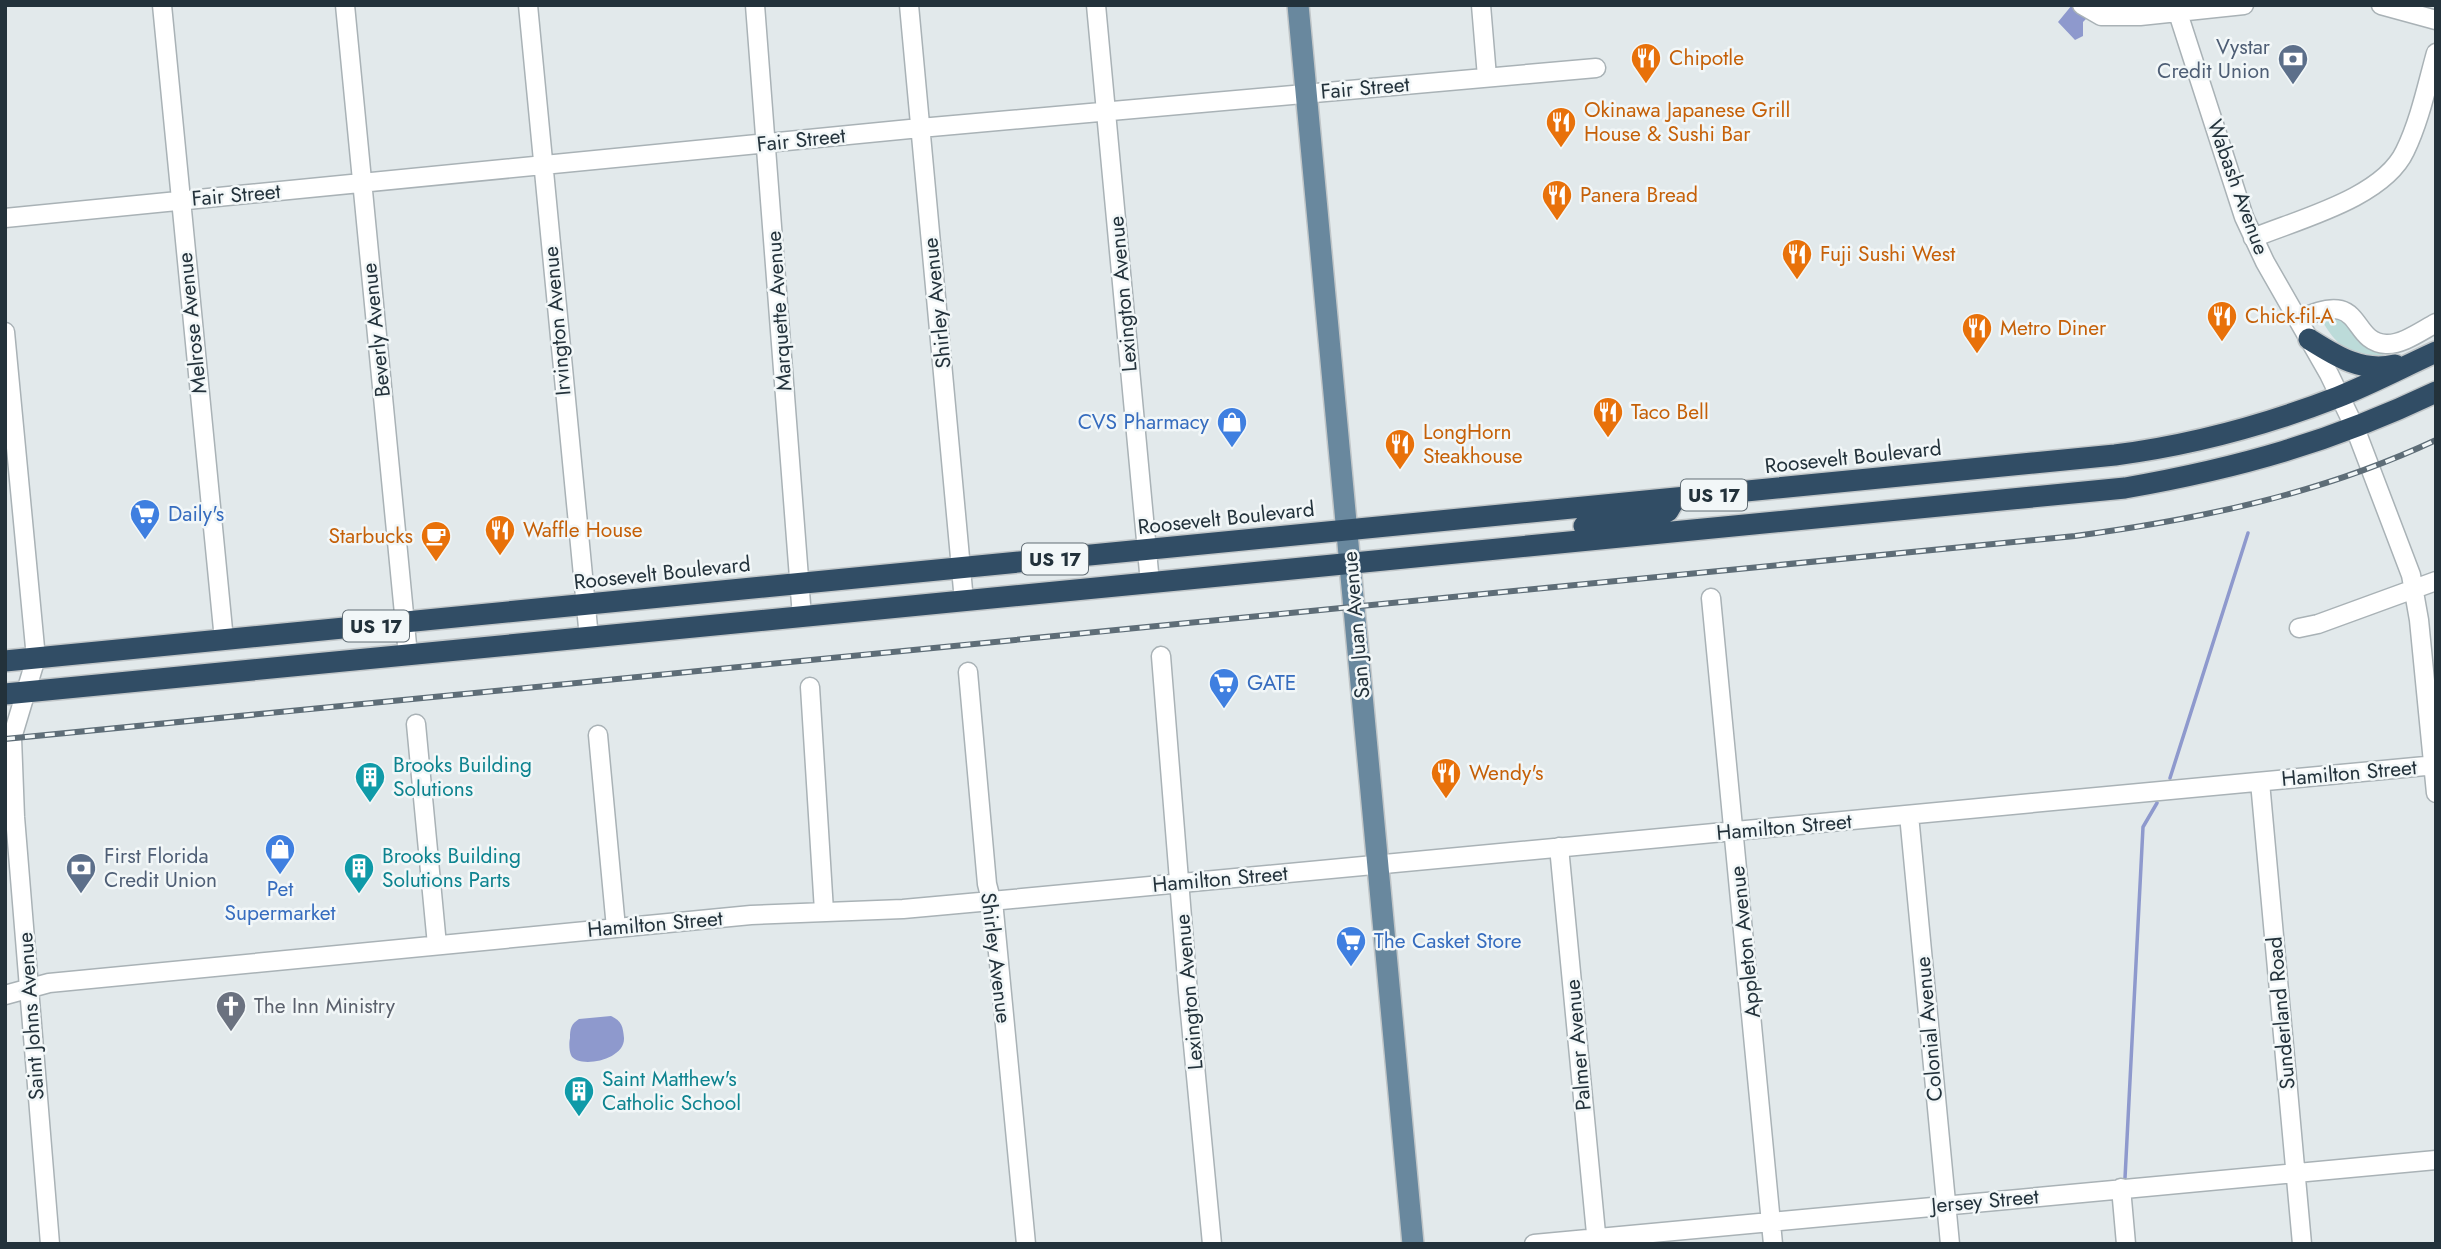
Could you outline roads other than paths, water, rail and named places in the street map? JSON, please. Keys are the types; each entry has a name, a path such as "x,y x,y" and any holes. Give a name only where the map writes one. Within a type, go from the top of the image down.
{"highway":[{"path":"2309,339 2334,355 2370,368 2385,368 2428,356"},
{"name":"Roosevelt Boulevard","path":"5,661 2081,459 2175,446 2283,417 2340,396 2428,356"},
{"name":"US 17","path":"15,693 2125,488 2238,466 2304,447 2436,392"},
{"path":"2009,498 2066,478 2075,470 2081,459 2096,474 2125,488"},
{"path":"1541,545 1558,533 1578,527 1653,518 1668,511 1675,499"}],"main road":[{"name":"San Juan Avenue","path":"1298,5 1413,1244"}],"street":[{"name":"Melrose Avenue","path":"162,5 224,640"},
{"name":"Beverly Avenue","path":"345,5 408,655"},
{"name":"Irvington Avenue","path":"528,5 589,638"},
{"name":"Marquette Avenue","path":"755,5 802,617"},
{"name":"Shirley Avenue","path":"909,5 964,601"},
{"name":"Lexington Avenue","path":"1096,5 1150,583"},
{"path":"1481,5 1488,77"},
{"path":"2088,9 2101,16 2140,16 2244,5"},
{"path":"2381,5 2436,20"},
{"name":"Wabash Avenue","path":"2178,13 2244,217 2355,428 2411,575 2435,765 2436,793"},
{"path":"2253,238 2361,195 2392,171 2405,152 2436,52"},
{"name":"Fair Street","path":"5,218 920,128 1596,68"},
{"path":"2298,320 2314,312 2334,308 2346,311 2372,340 2383,344 2393,344 2436,323"},
{"name":"Saint Johns Avenue","path":"5,332 36,658 15,693 9,733 50,1244"},
{"path":"2299,628 2318,624 2436,581"},
{"name":"Appleton Avenue","path":"1711,598 1773,1244"},
{"name":"Lexington Avenue","path":"1161,656 1188,992 1212,1244"},
{"name":"Shirley Avenue","path":"968,672 987,884 991,901 1026,1244"},
{"path":"810,687 824,911"},
{"path":"416,724 437,945"},
{"path":"598,735 616,928"},
{"name":"Hamilton Street","path":"5,995 49,983 616,928 824,911 903,909 2435,765"},
{"name":"Sunderland Road","path":"2260,782 2302,1244"},
{"name":"Colonial Avenue","path":"1909,815 1950,1244"},
{"name":"Palmer Avenue","path":"1559,847 1597,1241"},
{"name":"Jersey Street","path":"1534,1244 1597,1241 1946,1204 2436,1160"},
{"path":"2121,1188 2126,1244"}],"water":[{"path":"2072,5 2100,5 2083,22 2083,36 2075,40 2058,22"},
{"path":"611,1016 620,1022 623,1031 622,1046 617,1052 591,1062 575,1059 569,1046 574,1023 579,1019"}],"waterway":[{"path":"2170,778 2248,533"},
{"path":"2125,1178 2143,827 2157,803"}],"railway":[{"path":"5,739 2075,536 2168,521 2259,502 2349,475 2436,440"}],"place":[{"name":"Chipotle","path":"1646,85"},
{"name":"Vystar Credit Union","path":"2293,86"},
{"name":"Okinawa Japanese Grill House & Sushi Bar","path":"1561,149"},
{"name":"Panera Bread","path":"1557,222"},
{"name":"Fuji Sushi West","path":"1797,281"},
{"name":"Chick-fil-A","path":"2222,343"},
{"name":"Metro Diner","path":"1977,355"},
{"name":"Taco Bell","path":"1608,439"},
{"name":"CVS Pharmacy","path":"1232,449"},
{"name":"LongHorn Steakhouse","path":"1400,471"},
{"name":"Daily's","path":"145,541"},
{"name":"Waffle House","path":"500,557"},
{"name":"Starbucks","path":"436,563"},
{"name":"GATE","path":"1224,710"},
{"name":"Wendy's","path":"1446,800"},
{"name":"Brooks Building Solutions","path":"370,804"},
{"name":"Pet Supermarket","path":"280,876"},
{"name":"First Florida Credit Union","path":"81,895"},
{"name":"Brooks Building Solutions Parts","path":"359,895"},
{"name":"The Casket Store","path":"1351,968"},
{"name":"The Inn Ministry","path":"231,1033"},
{"name":"Saint Matthew's Catholic School","path":"579,1118"}]}
